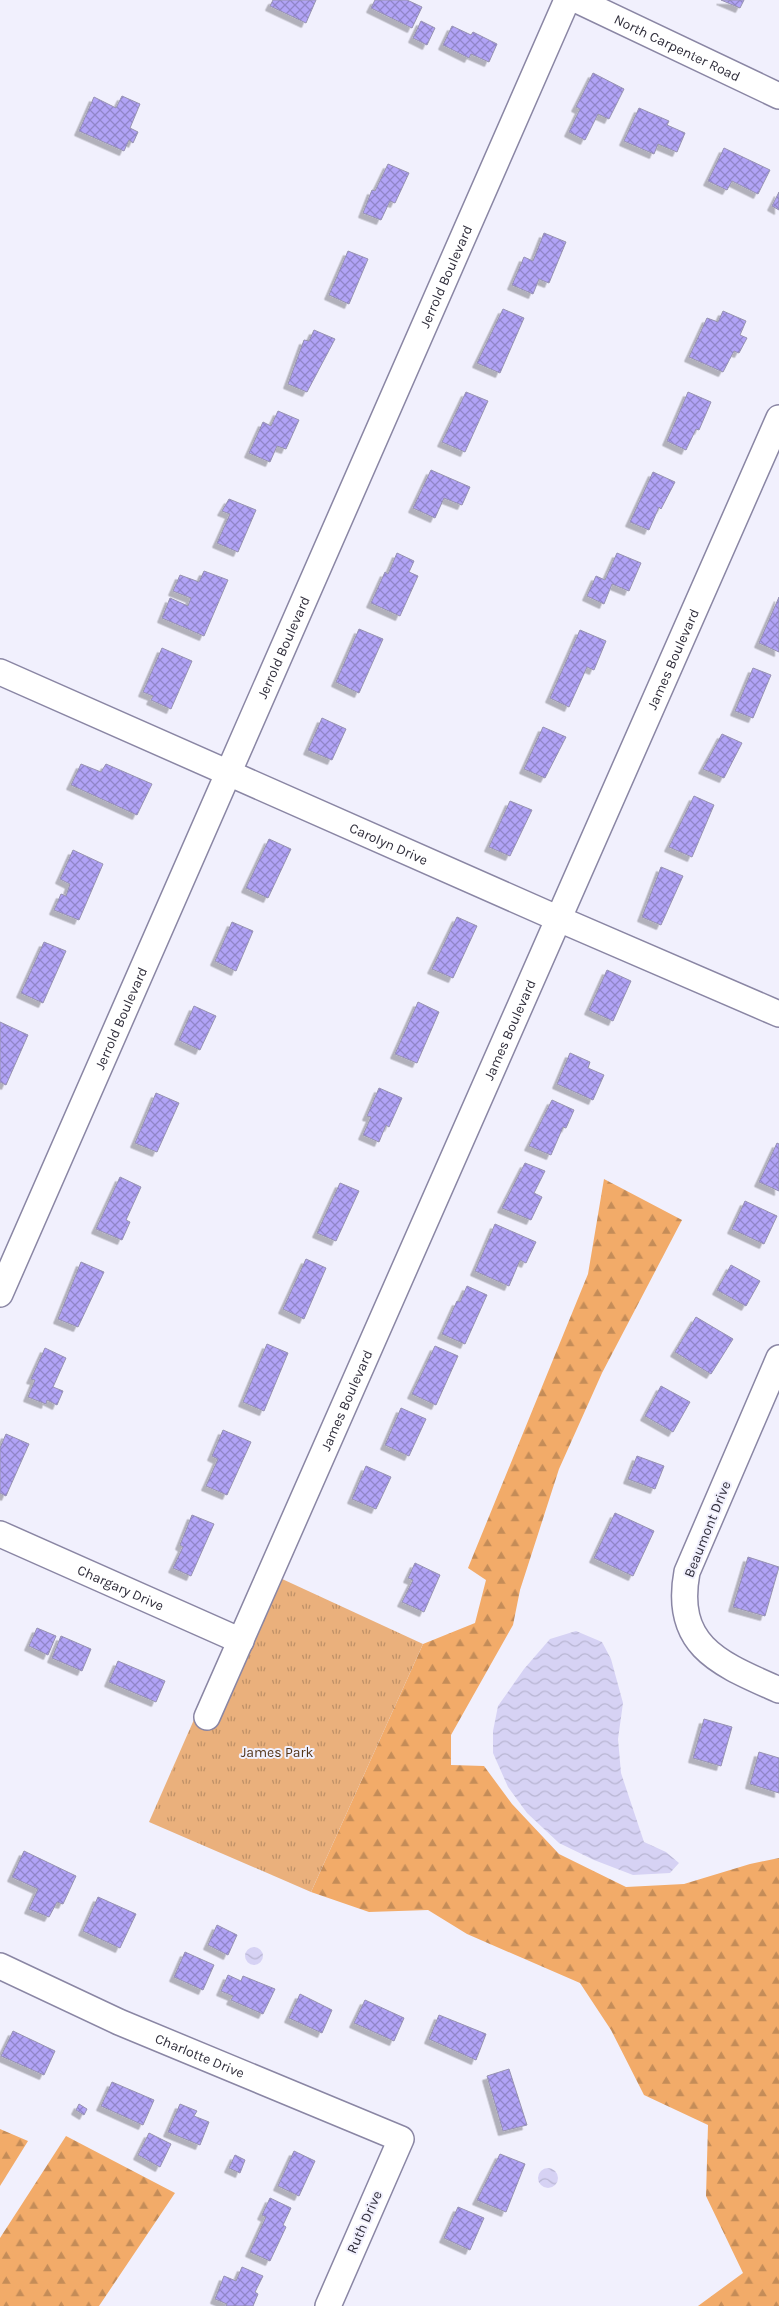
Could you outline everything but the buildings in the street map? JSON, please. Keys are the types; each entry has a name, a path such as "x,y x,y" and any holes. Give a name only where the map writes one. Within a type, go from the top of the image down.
{"street":[{"name":"Jerrold Boulevard","path":"0,1294 567,0"},
{"name":"North Carpenter Road","path":"577,0 779,96"},
{"name":"James Boulevard","path":"207,1717 779,418"},
{"name":"Carolyn Drive","path":"0,672 779,1014"},
{"name":"Beaumont Drive","path":"779,1358 687,1572 684,1608 690,1626 700,1644 714,1658 730,1668 779,1690"},
{"name":"Chargary Drive","path":"0,1534 241,1641"},
{"name":"Charlotte Drive","path":"0,1966 119,2022 401,2139"},
{"name":"Ruth Drive","path":"328,2306 401,2139"}],"green space":[{"path":"604,1179 682,1220 602,1373 559,1469 520,1590 513,1625 451,1735 451,1765 484,1766 512,1804 559,1854 626,1887 684,1884 750,1864 779,1858 779,2306 698,2306 743,2273 706,2196 708,2125 644,2095 611,2030 580,1983 467,1934 428,1910 369,1912 311,1892 423,1644 475,1623 486,1580 468,1568 588,1274"},
{"name":"James Park","path":"280,1578 423,1644 311,1892 149,1822 225,1649"},
{"path":"0,2129 28,2141 0,2186"},
{"path":"66,2136 175,2193 99,2306 0,2306 0,2238"}],"water":[{"path":"576,1631 602,1642 611,1659 623,1703 618,1739 621,1773 644,1842 666,1852 679,1863 670,1873 633,1875 594,1860 559,1843 527,1813 508,1787 493,1753 493,1731 498,1706 524,1669 550,1639"},
{"path":"250,1947 258,1947 263,1952 261,1963 250,1965 245,1960 245,1952"},
{"path":"548,2168 555,2171 558,2178 555,2185 548,2188 541,2185 538,2178 541,2171"}]}
